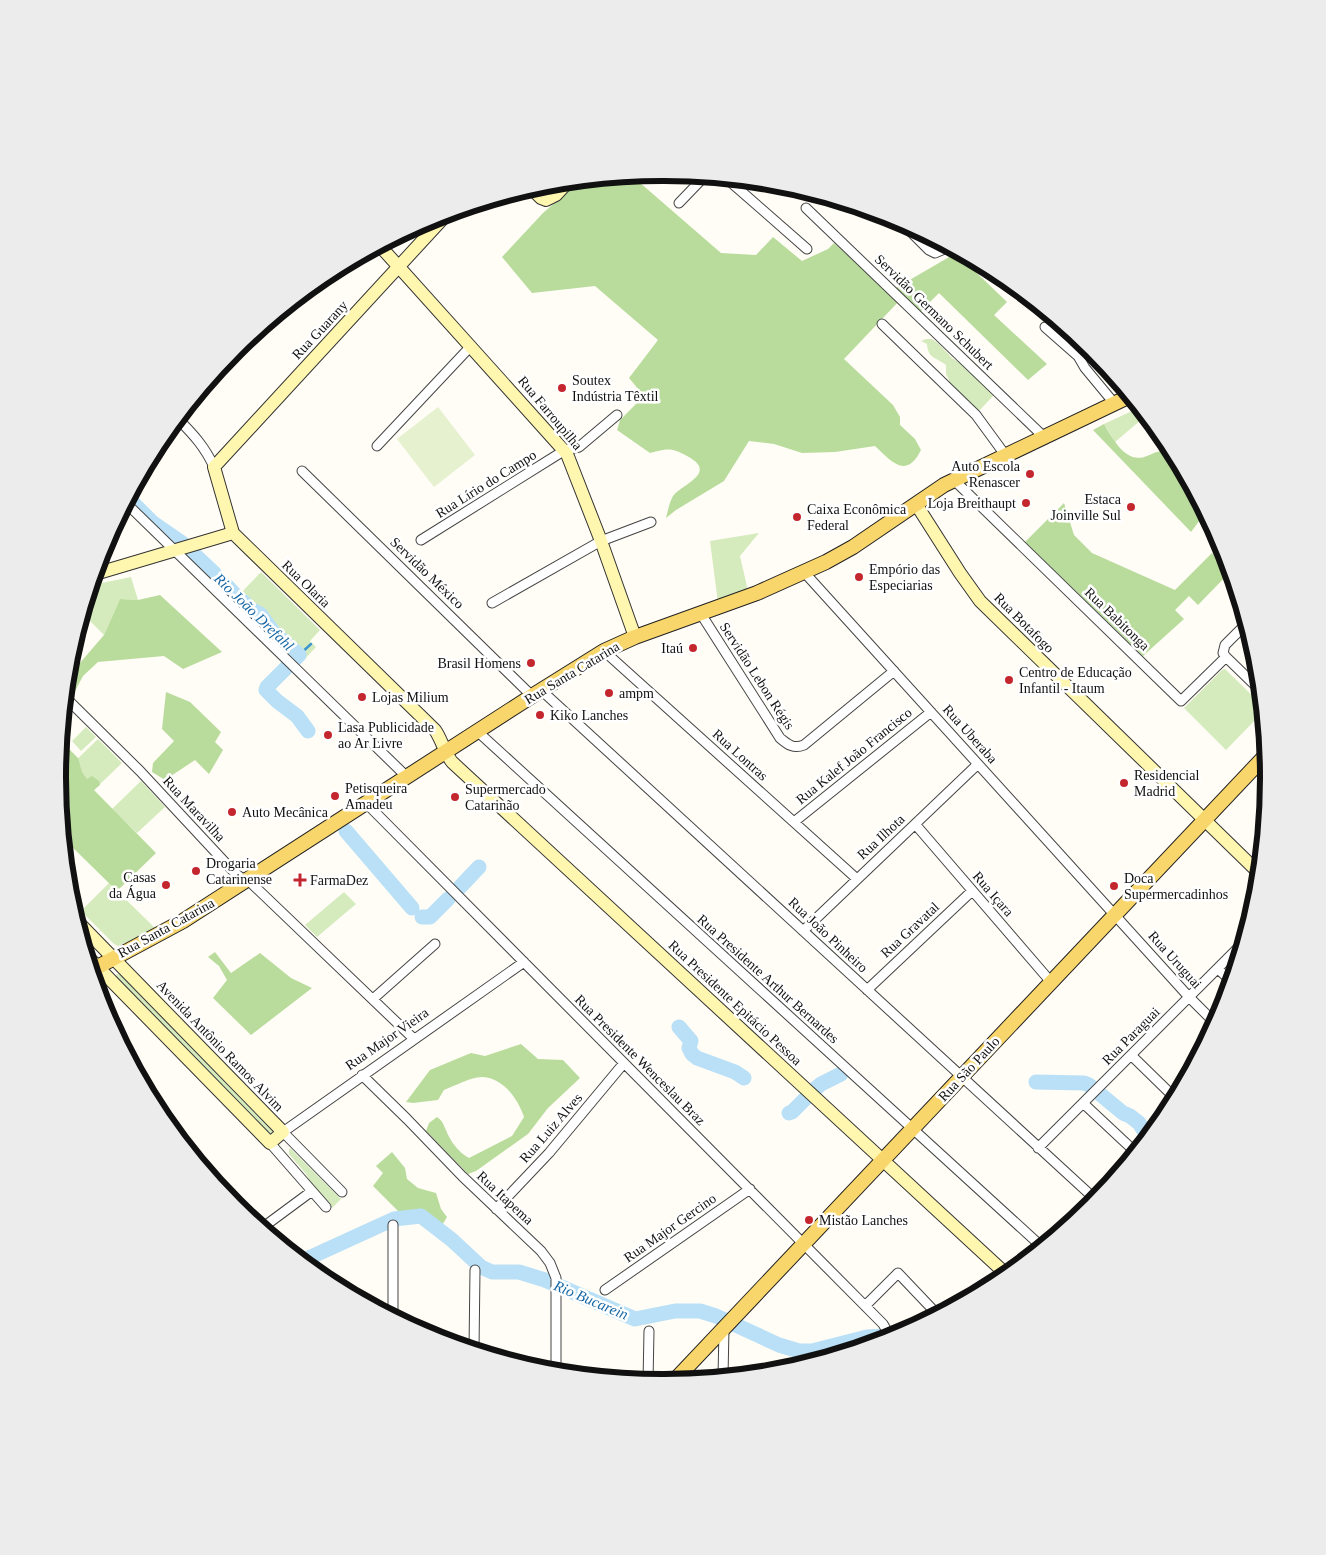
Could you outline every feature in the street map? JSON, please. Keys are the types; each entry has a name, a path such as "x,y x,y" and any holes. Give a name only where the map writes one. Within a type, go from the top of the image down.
{"main road":[{"name":"Rua Santa Catarina","path":"96,963 113,958 183,921 604,651 635,637 758,593 804,572 843,553 954,480 1124,399"},
{"name":"Rua São Paulo","path":"681,1374 1259,762"}],"street":[{"path":"679,203 699,182"},
{"path":"734,185 807,249"},
{"path":"537,194 546,200 556,195 561,190"},
{"name":"Servidão Germano Schubert","path":"806,208 1044,437"},
{"name":"Rua Guarany","path":"214,467 437,225"},
{"path":"915,237 935,253 942,250"},
{"name":"Rua Farroupilha","path":"384,250 565,450 601,541 635,637"},
{"path":"882,324 976,415 1006,456"},
{"path":"1045,326 1078,356 1085,368 1114,403"},
{"path":"377,446 471,346"},
{"name":"Rua Lírio do Campo","path":"421,540 565,450 578,447 617,415"},
{"path":"103,571 233,534 214,467 204,447 183,424"},
{"name":"Servidão México","path":"302,471 536,693"},
{"name":"Rua Babitonga","path":"954,480 1181,701 1226,657"},
{"name":"Rua Botafogo","path":"916,504 980,601 1253,867"},
{"path":"131,507 183,548 290,663 406,777"},
{"path":"492,603 601,541 651,522"},
{"name":"Rua Olaria","path":"233,534 435,730 442,739 446,751"},
{"name":"Rua Uberaba","path":"804,572 1115,915"},
{"name":"Servidão Lebon Régis","path":"701,614 780,738 790,746 804,745 894,671"},
{"path":"1241,629 1223,649 1226,657 1252,682"},
{"name":"Rua Lontras","path":"604,651 857,879"},
{"name":"Rua João Pinheiro","path":"536,693 803,931 1090,1194"},
{"name":"Rua Maravilha","path":"71,702 140,771 234,872 248,880 414,1039"},
{"name":"Rua Kalef João Francisco","path":"794,822 931,712"},
{"name":"Rua Presidente Arthur Bernardes","path":"477,731 1037,1242"},
{"name":"Rua Presidente Epitácio Pessoa","path":"446,751 452,762 1001,1270"},
{"name":"Rua Ilhota","path":"803,931 978,764"},
{"name":"Rua Presidente Wenceslau Braz","path":"366,803 750,1189 865,1306 886,1331"},
{"name":"Rua Içara","path":"915,824 1051,982"},
{"name":"Rua Gravatal","path":"867,990 972,891"},
{"name":"Rua Uruguai","path":"1115,915 1209,1017"},
{"name":"Avenida Antônio Ramos Alvim","path":"87,931 342,1192"},
{"path":"373,999 436,944"},
{"name":"Rua Paraguai","path":"1038,1148 1233,953"},
{"name":"Rua Major Vieira","path":"270,1143 362,1075 524,962"},
{"path":"1218,968 1226,976"},
{"path":"99,971 270,1143 326,1207"},
{"path":"1131,1055 1169,1093"},
{"name":"Rua Luiz Alves","path":"496,1209 549,1154 624,1063"},
{"name":"Rua Itapema","path":"362,1075 550,1262 556,1278 557,1293 556,1364"},
{"path":"1083,1103 1130,1147"},
{"name":"Rua Major Gercino","path":"605,1290 750,1189"},
{"path":"268,1224 312,1191"},
{"path":"393,1310 394,1225"},
{"path":"473,1344 475,1270"},
{"path":"865,1306 898,1273 933,1310"},
{"path":"724,1371 728,1323"},
{"path":"648,1374 649,1331"}],"green space":[{"path":"639,182 721,253 756,255 773,237 802,261 828,249 834,243 889,292 951,256 970,266 1007,302 994,315 1047,364 1028,380 939,293 918,314 901,299 844,359 893,405 900,417 900,425 915,439 921,450 910,464 898,465 875,446 835,452 802,453 774,444 749,441 724,481 666,518 673,496 695,478 700,468 696,462 677,451 665,450 650,453 617,430 620,420 644,396 629,378 658,340 595,286 532,293 502,257 543,213 572,188"},
{"path":"932,339 939,344 994,395 977,413 951,388 946,374 946,365 931,355 927,344 921,341"},
{"path":"438,407 475,455 434,487 397,439"},
{"path":"1133,410 1141,420 1115,442 1104,424"},
{"path":"1104,424 1121,449 1133,457 1139,458 1162,451 1180,479 1200,519 1191,532 1093,430"},
{"path":"1064,503 1074,535 1092,553 1175,590 1212,553 1218,559 1225,577 1198,605 1189,596 1175,610 1184,619 1143,656 1025,542"},
{"path":"759,533 740,556 748,591 718,603 710,541"},
{"path":"261,572 320,630 310,641 316,647 301,663 235,599"},
{"path":"131,577 138,600 120,599 104,635 88,619 99,584"},
{"path":"160,595 222,652 183,669 164,656 98,662 83,676 73,695 77,666 104,635 120,599 138,600"},
{"path":"1225,669 1255,698 1256,719 1226,750 1184,708"},
{"path":"166,692 190,702 221,732 215,742 223,750 209,774 195,760 165,780 152,772 153,763 174,741 162,729"},
{"path":"86,727 96,737 81,751 72,741"},
{"path":"98,739 122,763 94,790 69,767"},
{"path":"68,748 78,758 82,772 87,779 92,776 99,781 100,785 94,790 156,853 117,891 70,845 66,778"},
{"path":"141,781 165,807 137,833 112,809"},
{"path":"109,883 156,929 118,946 82,910"},
{"path":"344,892 356,904 317,937 305,925"},
{"path":"215,952 231,973 260,953 291,978 312,988 251,1035 213,998 227,980 219,966 208,957"},
{"path":"117,974 121,975 273,1130 272,1133 268,1132 116,977"},
{"path":"521,1044 538,1059 563,1060 580,1078 548,1108 528,1134 476,1171 468,1174 426,1131 429,1123 437,1117 439,1118 455,1146 469,1158 512,1136 524,1117 514,1096 496,1081 477,1077 444,1090 438,1100 406,1102 430,1070 471,1053 485,1056"},
{"path":"290,1148 341,1199 332,1208 315,1190 306,1174 289,1154"},
{"path":"392,1152 405,1168 407,1179 418,1188 436,1193 441,1209 447,1217 441,1227 419,1209 401,1214 373,1186 383,1173 376,1166"}],"waterway":[{"name":"Rio João Drefahl","path":"133,503 153,523 182,543 248,608 260,614 274,633 299,655 266,690 297,716 308,731"},
{"path":"299,655 311,644"},
{"name":"Rio João Drefahl","path":"346,831 412,908"},
{"name":"Rio João Drefahl","path":"460,887 479,867"},
{"name":"Rio João Drefahl","path":"422,917 430,917 448,899"},
{"name":"Rio João Drefahl","path":"679,1027 691,1041 689,1048 697,1058 735,1072 744,1078"},
{"name":"Rio João Drefahl","path":"814,1090 821,1084 841,1074"},
{"name":"Rio João Drefahl","path":"1036,1082 1084,1083 1089,1085 1123,1113 1139,1123 1144,1130"},
{"name":"Rio João Drefahl","path":"789,1113 807,1097"},
{"name":"Rio Bucarein","path":"309,1258 394,1219 421,1216 452,1240 481,1267 492,1272 519,1272 545,1280 635,1319 675,1311 700,1311 716,1316 779,1345 799,1351 812,1351 871,1337"}],"place":[{"name":"Soutex Indústria Têxtil","path":"562,388"},
{"name":"Auto Escola Renascer","path":"1030,474"},
{"name":"Loja Breithaupt","path":"1026,503"},
{"name":"Estaca Joinville Sul","path":"1131,507"},
{"name":"Caixa Econômica Federal","path":"797,517"},
{"name":"Empório das Especiarias","path":"859,577"},
{"name":"Itaú","path":"693,648"},
{"name":"Brasil Homens","path":"531,663"},
{"name":"Centro de Educação Infantil - Itaum","path":"1009,680"},
{"name":"ampm","path":"609,693"},
{"name":"Lojas Milium","path":"362,697"},
{"name":"Kiko Lanches","path":"540,715"},
{"name":"Lasa Publicidade ao Ar Livre","path":"328,735"},
{"name":"Residencial Madrid","path":"1124,783"},
{"name":"Petisqueira Amadeu","path":"335,796"},
{"name":"Supermercado Catarinão","path":"455,797"},
{"name":"Auto Mecânica","path":"232,812"},
{"name":"Drogaria Catarinense","path":"196,871"},
{"name":"FarmaDez","path":"300,880"},
{"name":"Casas da Água","path":"166,885"},
{"name":"Doca Supermercadinhos","path":"1114,886"},
{"name":"Mistão Lanches","path":"809,1220"}]}
